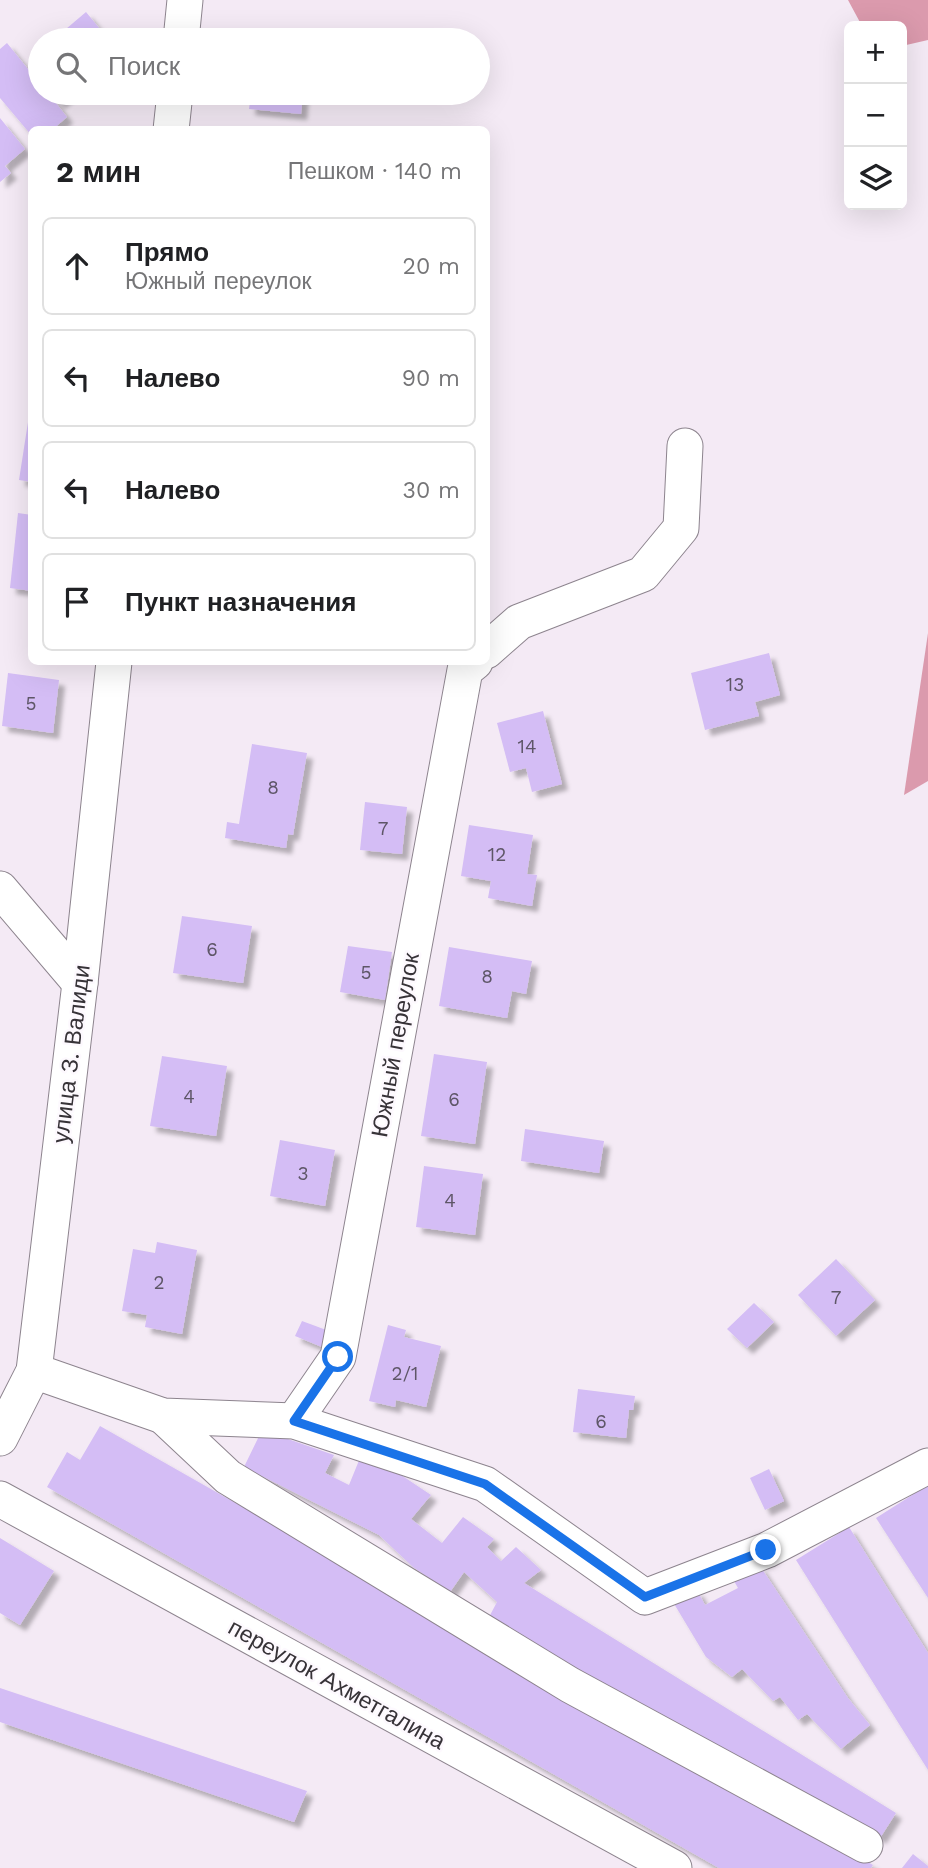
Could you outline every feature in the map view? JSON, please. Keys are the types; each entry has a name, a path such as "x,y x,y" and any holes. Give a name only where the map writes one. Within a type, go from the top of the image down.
{"street":[{"path":"182,28 185,0"},
{"path":"171,126 174,105"},
{"path":"490,647 519,622 643,574 681,528 685,446"},
{"name":"улица З. Валиди","path":"0,1438 34,1371 80,983 114,665"},
{"name":"Южный переулок","path":"294,1421 338,1357 465,670 471,665"},
{"path":"0,889 80,983"},
{"path":"34,1371 163,1416 294,1421 485,1484 645,1597 766,1550 928,1466"},
{"path":"163,1416 228,1477 570,1685 866,1845"},
{"name":"переулок Ахметгалина","path":"0,1499 674,1868"}],"shaded area":[{"path":"848,0 928,0 928,40 907,45 907,21 859,21"},
{"path":"928,633 928,781 904,795"}],"building":[{"path":"86,12 99,28 67,28"},
{"path":"7,43 28,69 28,105 58,105 67,117 57,126 28,126 28,131 0,98 0,49"},
{"path":"250,105 302,105 301,114 249,109"},
{"path":"0,118 25,149 5,166 11,173 0,182"},
{"path":"28,422 28,481 19,480"},
{"path":"18,513 28,514 28,590 10,588"},
{"path":"769,653 780,695 755,702 759,716 705,730 691,673"},
{"path":"8,673 59,680 53,733 2,726"},
{"path":"543,711 562,784 532,792 526,768 510,772 497,723"},
{"path":"252,744 307,753 293,835 288,834 286,848 225,838 227,822 239,824"},
{"path":"365,802 407,807 402,854 360,850"},
{"path":"469,825 533,835 527,874 537,875 532,906 488,898 491,881 461,876"},
{"path":"182,916 252,926 243,983 173,973"},
{"path":"348,946 392,952 385,1000 340,992"},
{"path":"449,947 532,961 526,994 512,991 507,1018 439,1006"},
{"path":"434,1054 487,1062 475,1144 421,1136"},
{"path":"162,1056 227,1066 216,1136 150,1126"},
{"path":"525,1129 604,1141 599,1173 521,1161"},
{"path":"280,1140 335,1150 325,1206 270,1196"},
{"path":"424,1166 483,1174 475,1235 416,1227"},
{"path":"157,1242 197,1250 182,1334 145,1327 147,1315 122,1311 133,1249 155,1253"},
{"path":"836,1259 875,1300 836,1336 798,1295"},
{"path":"754,1303 774,1322 747,1348 727,1329"},
{"path":"302,1321 329,1331 322,1347 295,1336"},
{"path":"388,1325 406,1330 404,1337 441,1346 426,1407 396,1400 395,1407 369,1401"},
{"path":"578,1389 635,1396 633,1410 629,1410 626,1438 573,1432"},
{"path":"100,1426 873,1865 871,1868 719,1868 47,1487 67,1452 80,1460"},
{"path":"262,1430 334,1455 325,1473 349,1485 360,1458 398,1473 431,1495 411,1519 442,1543 463,1517 494,1539 487,1547 501,1561 516,1547 541,1570 524,1583 896,1813 880,1838 488,1619 497,1602 464,1572 450,1592 413,1567 379,1535 244,1467"},
{"path":"769,1469 784,1501 765,1510 750,1478"},
{"path":"928,1485 928,1598 876,1518"},
{"path":"849,1527 928,1653 928,1770 796,1560"},
{"path":"0,1538 54,1571 20,1625 0,1613"},
{"path":"760,1566 848,1698 870,1725 841,1749 807,1714 798,1720 780,1697 773,1701 742,1669 732,1677 706,1657 673,1602 697,1590 705,1605 738,1588 734,1581"},
{"path":"0,1688 307,1791 294,1822 0,1722"},
{"path":"913,1854 928,1866 928,1868 902,1868"}],"route":[{"path":"338,1357 294,1421 485,1484 645,1597 766,1550"}]}
